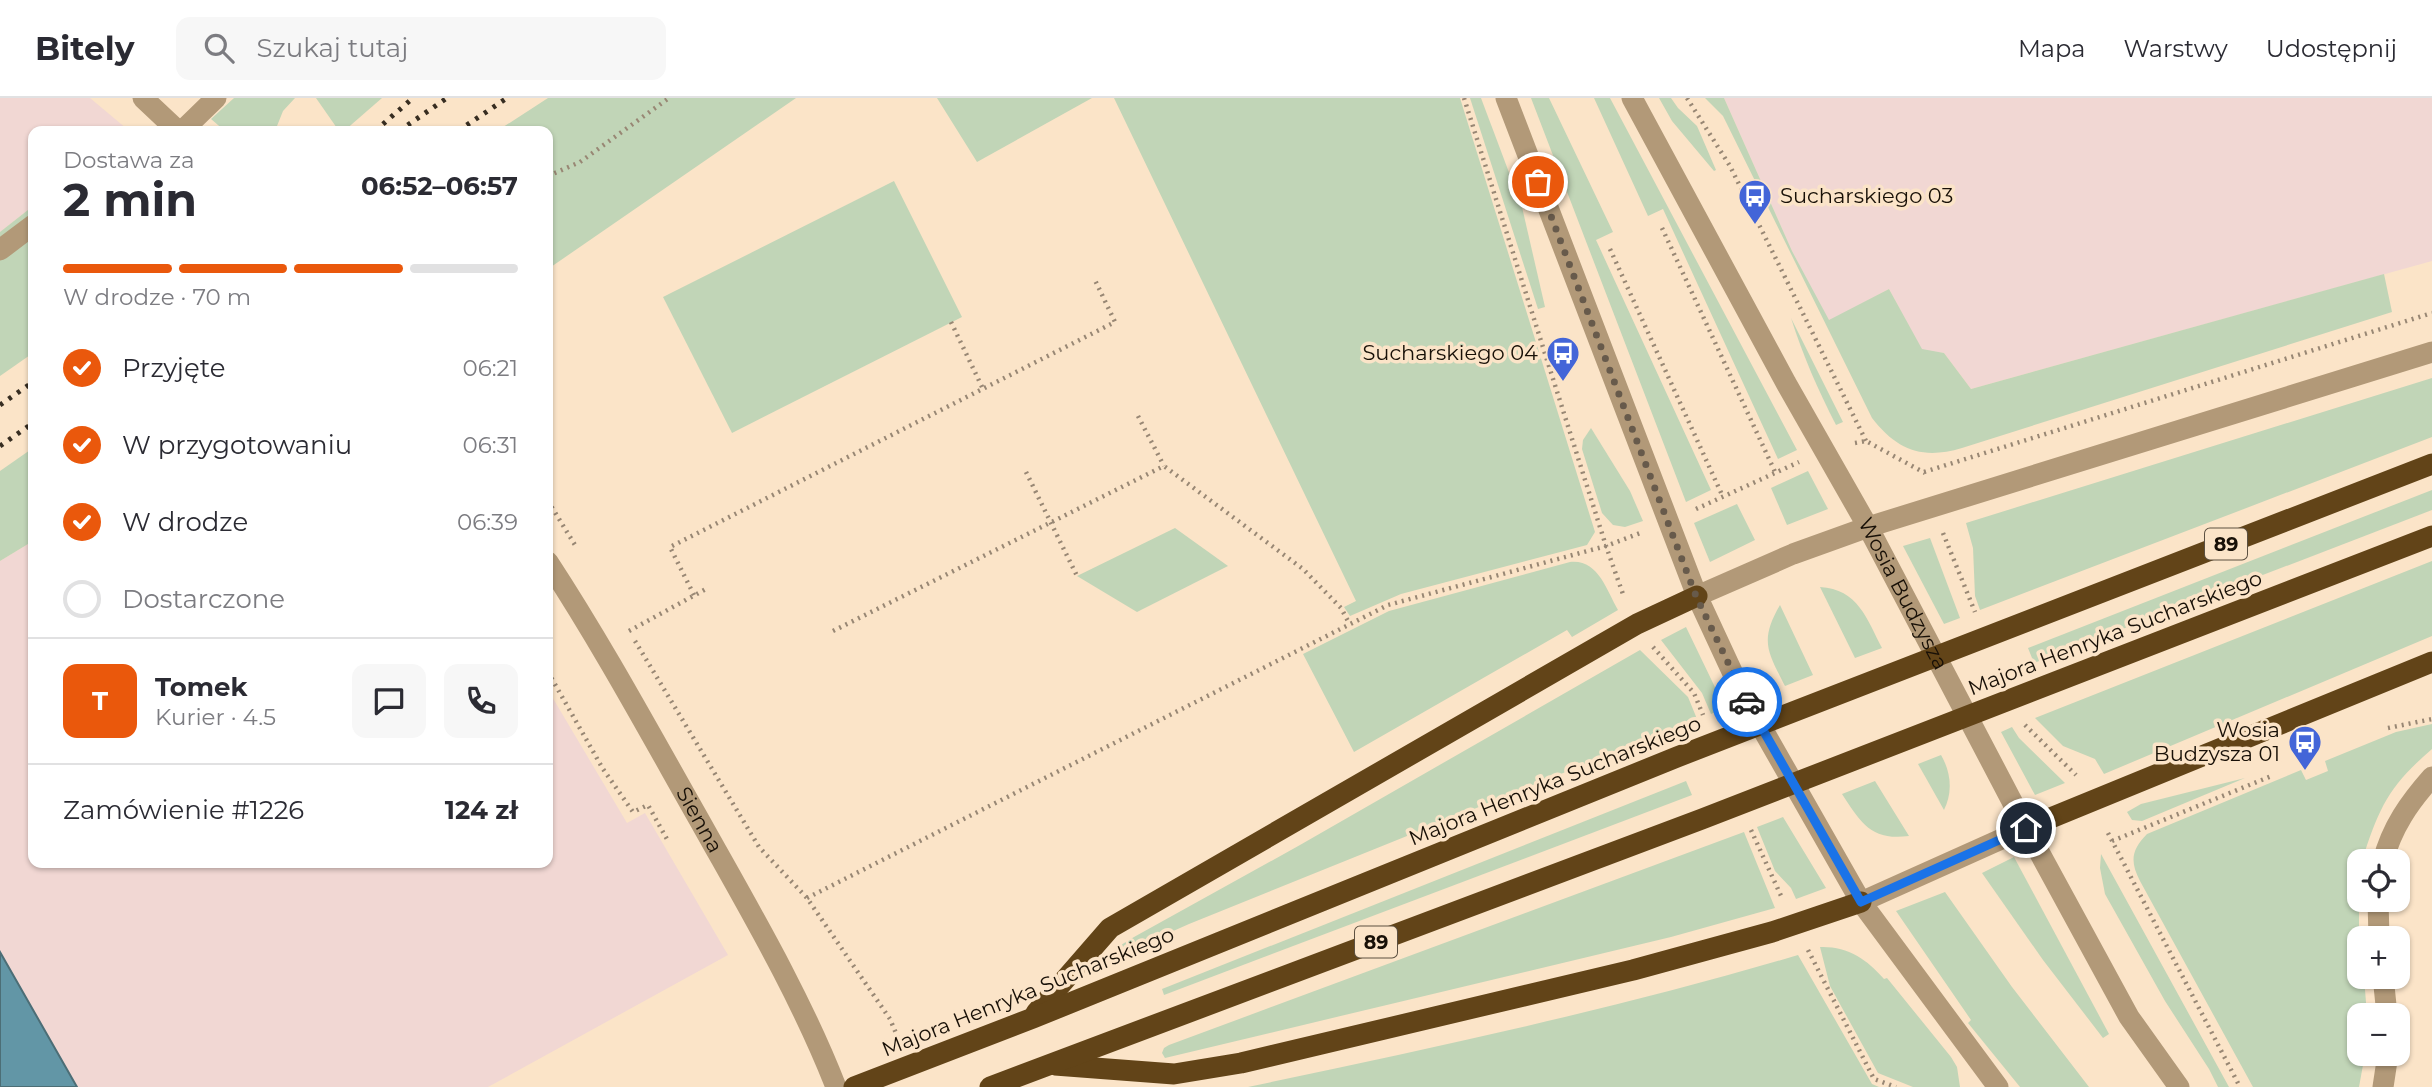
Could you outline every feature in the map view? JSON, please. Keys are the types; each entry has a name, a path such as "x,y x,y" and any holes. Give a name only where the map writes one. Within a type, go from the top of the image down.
{"highway":[{"name":"Majora Henryka Sucharskiego","path":"854,1087 1032,1018 1677,757 2432,464"},
{"name":"Majora Henryka Sucharskiego","path":"990,1087 1702,820 2432,536"},
{"path":"1032,1018 1111,928 1637,624 1696,596"},
{"path":"2026,828 2432,662"},
{"path":"1050,1065 1174,1074 1241,1063 1633,970 1772,932 1861,902"}],"street":[{"path":"143,98 167,126"},
{"path":"172,126 216,98"},
{"path":"1506,98 1696,596 1742,693 1861,902 1998,1087"},
{"name":"Wosia Budzysza","path":"1632,98 1833,448 1868,527 2129,1017 2179,1087"},
{"path":"0,250 28,229"},
{"path":"1696,596 1793,554 1868,527 2432,352"},
{"name":"Sienna","path":"553,570 608,658 737,888 817,1038 836,1087"},
{"path":"2386,849 2407,805 2432,777"},
{"path":"1861,902 2026,828"},
{"path":"2383,1087 2386,1066"}],"path":[{"path":"553,174 579,162 669,98"},
{"path":"1687,98 1730,166 1866,441 1924,472 1927,479"},
{"path":"1662,228 1776,474"},
{"path":"1610,249 1723,497"},
{"path":"694,595 670,547 1115,322 1094,278"},
{"path":"1924,472 2432,313"},
{"path":"951,323 983,388"},
{"path":"1138,416 1164,466 1303,569 1341,608 1349,623"},
{"path":"807,898 1388,605 1606,546 1668,522 1833,448 1866,441"},
{"path":"834,631 1164,466"},
{"path":"1027,472 1077,576"},
{"path":"553,509 582,556"},
{"path":"629,631 706,589"},
{"path":"622,620 759,847 807,898 890,1019 900,1042"},
{"path":"553,681 603,769 633,812 648,805 668,841"},
{"path":"2389,728 2432,719"},
{"path":"2112,841 2274,775"},
{"path":"2108,834 2240,1087"}],"shaded area":[{"path":"0,98 90,98 123,126 28,126 28,210 0,232"},
{"path":"1724,98 2432,98 2432,261 1971,389 1944,353 1922,350 1889,289 1829,321 1792,251"},
{"path":"28,544 28,868 553,868 553,698 627,823 645,813 728,955 488,1087 77,1087 0,952 0,561"}],"green space":[{"path":"234,98 295,98 283,111 277,126 219,126 211,119"},
{"path":"316,98 382,98 350,126 336,126"},
{"path":"548,98 796,98 553,266 553,126 505,126"},
{"path":"937,98 1092,98 977,162"},
{"path":"1114,98 1460,98 1595,532 1587,545 1401,594 1350,616 1344,607 1356,601"},
{"path":"1470,98 1481,98 1522,207 1545,307 1538,309"},
{"path":"1531,98 1549,98 1613,232 1596,240 1711,490 1686,502"},
{"path":"1594,98 1610,98 1797,450 1778,459 1663,209 1648,216"},
{"path":"1659,98 1671,98 1697,126 1716,170 1714,171 1672,121"},
{"path":"1705,98 1724,98 1792,251 1829,320 1889,289 1922,349 1944,353 1971,389 2384,274 2392,312 1962,448 1935,453 1911,450 1891,438 1872,418 1723,116"},
{"path":"894,181 962,317 732,433 663,297"},
{"path":"28,210 28,356 0,376 0,232"},
{"path":"1791,318 1843,422 1836,425 1829,412"},
{"path":"2432,378 2432,437 1980,610 1975,596 1973,548 1966,523"},
{"path":"1591,428 1630,491 1643,521 1625,527 1613,525 1602,513 1582,449 1583,440"},
{"path":"28,451 28,544 0,561 0,471"},
{"path":"1808,471 1828,509 1787,525 1771,488"},
{"path":"2432,490 2432,510 2034,663 2028,648"},
{"path":"1737,504 1755,540 1710,562 1694,523"},
{"path":"1175,528 1228,566 1137,612 1077,576"},
{"path":"1930,538 1960,618 1944,624 1903,546"},
{"path":"2432,561 2432,636 2104,774 2095,759 2063,746 2035,718"},
{"path":"1570,562 1580,562 1594,570 1618,610 1572,637 1567,630 1354,752 1303,654 1389,611"},
{"path":"1820,587 1844,593 1860,607 1882,648 1855,658"},
{"path":"1780,605 1813,675 1785,686 1768,646 1773,617"},
{"path":"1686,627 1725,708 1711,714 1702,693 1661,640"},
{"path":"1640,650 1688,697 1697,719 1189,924 1117,956 1114,953 1116,948 1134,937"},
{"path":"2432,724 2432,749 2395,786 2380,812 2366,849 2347,849 2347,912 2359,912 2359,926 2347,926 2347,989 2365,989 2366,1003 2347,1003 2347,1066 2363,1066 2359,1087 2253,1087 2140,881 2134,862 2135,851 2147,834 2301,770 2306,780 2328,771 2325,761 2396,732"},
{"path":"2012,727 2019,738 2065,783 2035,795 2001,732"},
{"path":"1941,755 1950,782 1944,810 1918,764"},
{"path":"2245,778 2142,821 2132,820 2127,812 2141,804"},
{"path":"1686,781 1692,795 1164,995 1162,989"},
{"path":"1875,781 1909,836 1885,836 1868,828 1842,794"},
{"path":"1783,817 1826,888 1796,899 1791,888 1775,871 1757,827"},
{"path":"1744,832 1775,908 1671,937 1165,1058 1162,1053 1169,1045"},
{"path":"2101,854 2229,1087 2218,1087 2165,1001 2105,894 2100,868"},
{"path":"2014,857 2109,1034 2103,1038 2043,960 1982,873"},
{"path":"1945,892 2012,987 2089,1087 2020,1087 1968,1023 1971,1020 1896,911"},
{"path":"1820,947 1848,951 1871,965 1884,979 1887,978 1951,1057 1957,1067 1960,1087 1913,1087 1878,1073 1830,986"},
{"path":"1798,955 1872,1084 1879,1087 1248,1087 1593,1010"}],"water":[{"path":"0,952 77,1087 0,1087"}],"railway":[{"path":"381,126 413,98"},
{"path":"406,126 447,98"},
{"path":"465,126 507,98"},
{"path":"0,405 28,385"},
{"path":"0,446 28,426"}],"way so far":[{"path":"1538,182 1696,596 1747,702"}],"place":[{"name":"Sucharskiego 03","path":"1755,226"},
{"name":"Sucharskiego 04","path":"1563,383"},
{"name":"Wosia Budzysza 01","path":"2305,772"}],"route":[{"path":"1747,702 1861,902 2026,828"}]}
